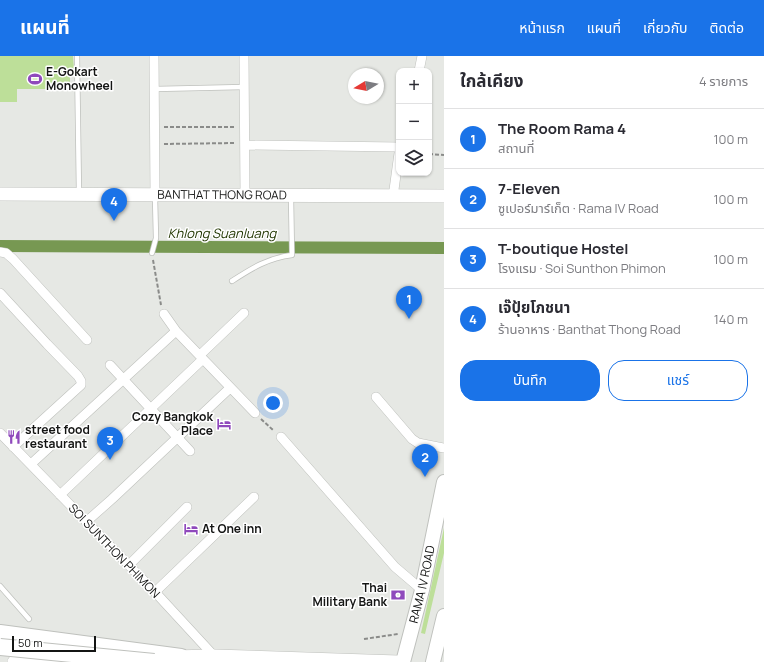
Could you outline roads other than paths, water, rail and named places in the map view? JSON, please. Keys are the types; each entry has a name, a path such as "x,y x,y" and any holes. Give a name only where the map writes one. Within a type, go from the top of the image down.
{"highway":[{"path":"0,633 181,657"},
{"path":"0,647 154,662"}],"main road":[{"name":"BANTHAT THONG ROAD","path":"0,194 393,197 444,196"},
{"name":"RAMA IV ROAD","path":"403,662 422,590 444,482"},
{"path":"433,662 444,616"},
{"path":"14,662 214,656 398,662"}],"street":[{"path":"154,56 155,195"},
{"path":"244,56 245,196"},
{"path":"420,68 422,56"},
{"path":"245,144 396,147"},
{"path":"393,197 396,175"},
{"path":"0,252 6,254 12,259 87,340"},
{"path":"0,293 81,381 81,385 13,447"},
{"path":"60,495 151,409 244,313"},
{"path":"164,314 176,331 254,412"},
{"path":"31,464 125,380 176,331"},
{"path":"110,365 190,451"},
{"path":"86,522 230,388"},
{"path":"376,397 412,439 418,443 444,448"},
{"name":"SOI SUNTHON PHIMON","path":"0,433 155,592 214,656"},
{"path":"281,438 394,567 422,590"},
{"path":"155,592 254,498"},
{"path":"129,565 187,507"}],"lane":[{"path":"77,56 79,195"},
{"path":"155,89 244,88"},
{"path":"152,253 156,238 155,195"},
{"path":"232,281 258,264 280,256 292,255 292,196"},
{"path":"0,586 28,619"}],"waterway":[{"name":"Khlong Suanluang","path":"0,246 444,248"}],"place":[{"name":"E-Gokart Monowheel","path":"35,79"},
{"name":"เจ๊ปุ้ยโภชนา","path":"114,221"},
{"name":"The Room Rama 4","path":"409,319"},
{"name":"Cozy Bangkok Place","path":"224,424"},
{"name":"street food restaurant","path":"14,437"},
{"name":"T-boutique Hostel","path":"110,460"},
{"name":"7-Eleven","path":"425,477"},
{"name":"At One inn","path":"191,529"},
{"name":"Thai Military Bank","path":"398,595"}]}
